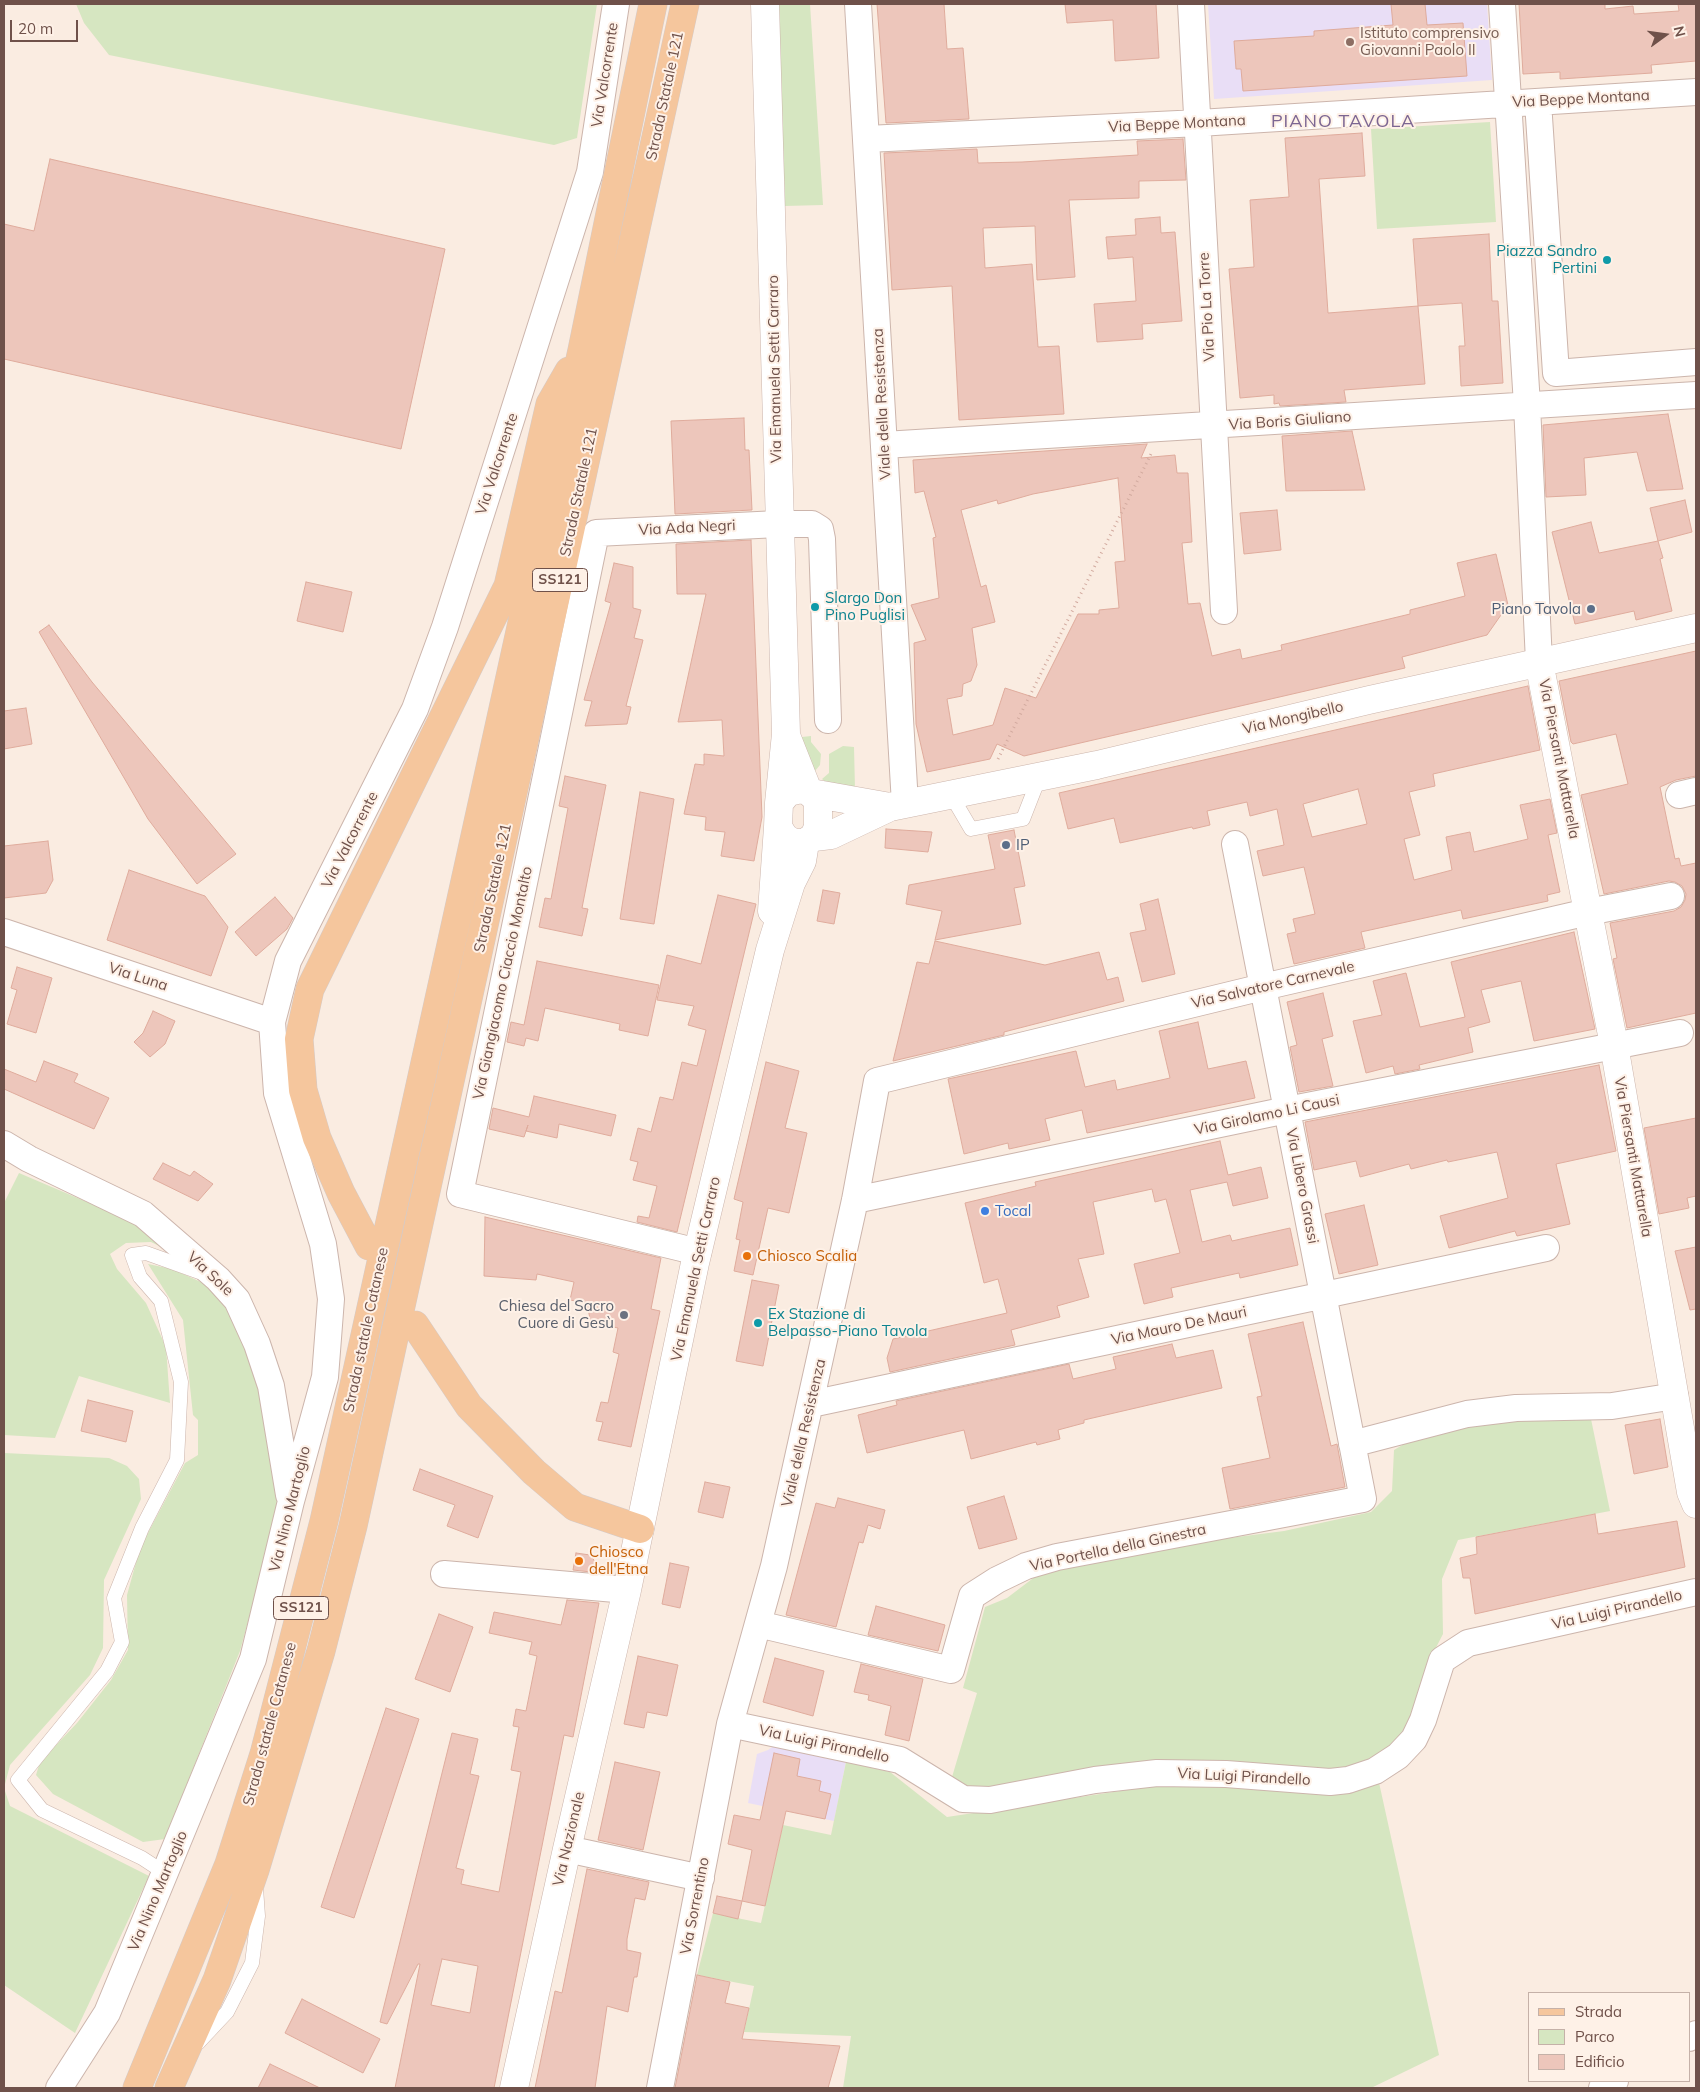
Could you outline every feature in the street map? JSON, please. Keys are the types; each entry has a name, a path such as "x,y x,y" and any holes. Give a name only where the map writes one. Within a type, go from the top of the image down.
{"main road":[{"name":"Strada Statale 121","path":"414,1112 582,350 653,4"},
{"name":"Strada Statale 121","path":"434,1156 685,4"},
{"path":"369,1246 341,1193 317,1138 303,1090 299,1039 306,1005 310,989 508,586 550,404 582,350"},
{"name":"Strada statale Catanese","path":"137,2088 229,1864 264,1754 324,1522 414,1112"},
{"name":"Strada statale Catanese","path":"169,2088 217,1980 255,1870 319,1660 351,1536 434,1156"},
{"path":"415,1325 469,1406 534,1472 575,1507 640,1529"}],"street":[{"name":"Via Valcorrente","path":"318,905 416,709 445,627 590,172 616,4"},
{"name":"Via Emanuela Setti Carraro","path":"765,4 775,327 778,524 786,734"},
{"name":"Viale della Resistenza","path":"858,4 884,445 897,806"},
{"name":"Via Pio La Torre","path":"1191,4 1224,611"},
{"name":"Via Piersanti Mattarella","path":"1502,4 1527,405 1539,662 1614,1045 1691,1492 1696,1504"},
{"name":"Via Beppe Montana","path":"867,139 1198,123 1696,92"},
{"path":"1538,102 1556,373 1696,362"},
{"name":"Via Boris Giuliano","path":"884,445 1696,395"},
{"name":"Via Ada Negri","path":"596,533 778,524 812,524 820,529 828,720"},
{"name":"Via Giangiacomo Ciaccio Montalto","path":"596,533 460,1194 698,1252"},
{"name":"Via Mongibello","path":"897,806 1039,778 1539,662 1696,628"},
{"path":"770,950 791,884 809,840 818,827 816,798 810,792 786,734"},
{"path":"770,950 778,815 786,734"},
{"path":"802,789 810,792 897,806 831,835 809,840 788,841 778,815 788,792 802,789"},
{"name":"Via Libero Grassi","path":"1236,844 1362,1499"},
{"name":"Via Salvatore Carnevale","path":"877,1081 1263,987 1588,912 1671,896"},
{"name":"Via Nino Martoglio","path":"59,2088 107,2013 253,1659 290,1501 324,1377 332,1299 323,1244 277,1093 272,1022 288,961 318,905"},
{"name":"Via Luna","path":"4,932 272,1022"},
{"name":"Via Emanuela Setti Carraro","path":"627,1590 698,1252 770,950"},
{"name":"Via Girolamo Li Causi","path":"855,1200 1287,1110 1614,1045 1680,1034"},
{"name":"Viale della Resistenza","path":"730,1724 774,1566 855,1200 877,1081"},
{"name":"Via Sole","path":"4,1144 29,1159 143,1214 218,1279 237,1300 257,1344 271,1386 290,1501"},
{"name":"Via Mauro De Mauri","path":"811,1404 1546,1248"},
{"path":"1352,1444 1467,1414 1516,1408 1612,1406 1675,1396"},
{"name":"Via Portella della Ginestra","path":"758,1624 951,1670 972,1596 997,1580 1026,1566 1057,1557 1362,1499"},
{"path":"444,1574 627,1590"},
{"name":"Via Nazionale","path":"514,2088 627,1590"},
{"name":"Via Luigi Pirandello","path":"730,1724 900,1760 963,1799 990,1800 1095,1780 1157,1773 1339,1781 1375,1770 1398,1756 1414,1739 1423,1720 1442,1660 1468,1643 1696,1592"},
{"name":"Via Sorrentino","path":"660,2088 730,1724"},
{"path":"567,1849 701,1878"},
{"path":"1602,2088 1613,2082"}],"lane":[{"path":"951,795 971,829 1022,819 1039,778"},
{"path":"165,1873 142,1858 42,1810 18,1780 107,1671 122,1642 114,1598 142,1528 177,1460 181,1382 161,1301 140,1277 132,1255 146,1252 218,1279"}],"path":[{"path":"983,789 1163,429"}],"shaded area":[{"name":"Istituto comprensivo Giovanni Paolo II","path":"1208,4 1487,4 1492,80 1214,99"},
{"path":"775,1745 846,1762 834,1821 748,1803 757,1754"}],"green space":[{"path":"76,4 597,4 577,138 554,145 109,55 84,23"},
{"path":"778,4 810,4 823,205 785,206"},
{"path":"1490,122 1496,222 1377,229 1371,129"},
{"path":"811,736 811,742 821,754 820,765 815,771 803,748 802,737"},
{"path":"843,746 854,747 855,789 829,785 822,779 829,773 829,754"},
{"path":"19,1173 148,1228 192,1262 151,1242 126,1243 110,1254 117,1269 146,1303 166,1347 170,1403 79,1376 55,1438 4,1435 4,1203"},
{"path":"148,1264 172,1269 212,1287 223,1297 254,1359 282,1496 240,1651 165,1839 143,1842 53,1794 36,1775 40,1762 77,1723 111,1680 128,1650 127,1595 140,1548 185,1463 198,1455 198,1420 193,1415 183,1320"},
{"path":"1512,1418 1591,1419 1610,1511 1458,1540 1442,1579 1443,1634 1426,1667 1413,1716 1399,1738 1379,1755 1363,1763 1339,1770 980,1788 965,1786 952,1777 977,1693 963,1688 985,1607 1007,1598 1036,1576 1104,1558 1151,1548 1284,1531 1371,1512 1392,1491 1394,1450 1416,1437"},
{"path":"4,1453 109,1458 127,1466 139,1479 141,1499 104,1580 103,1648 90,1675 10,1765 4,1788"},
{"path":"846,1762 890,1772 947,1817 1180,1782 1378,1778 1439,2055 1371,2088 843,2088 851,2036 744,2032 754,1986 697,1975 713,1913 761,1923 783,1825 831,1835"},
{"path":"4,1788 10,1806 149,1876 75,2033 4,1985"}],"building":[{"path":"877,4 944,4 947,49 963,48 969,119 886,123"},
{"path":"1065,4 1156,4 1159,58 1115,61 1113,20 1067,23"},
{"path":"1391,4 1425,4 1427,25 1463,23 1467,76 1243,91 1241,69 1236,69 1234,41 1314,36 1314,31 1393,25"},
{"path":"1519,4 1605,4 1605,9 1633,6 1634,14 1679,11 1678,4 1696,4 1696,61 1651,65 1652,73 1560,79 1560,72 1523,74"},
{"path":"1362,133 1365,176 1319,179 1328,313 1418,306 1425,384 1344,390 1346,402 1280,406 1279,403 1274,404 1274,395 1240,398 1229,269 1254,267 1250,200 1289,197 1285,138"},
{"path":"1183,139 1186,180 1139,181 1139,198 1069,200 1075,277 1037,280 1035,226 983,228 985,268 1032,264 1038,347 1059,346 1064,414 959,420 952,286 892,290 884,153 977,149 978,163 1022,162 1138,155 1137,141"},
{"path":"50,159 445,249 401,449 4,359 4,224 34,231"},
{"path":"1160,217 1161,233 1175,232 1182,321 1142,324 1143,339 1097,342 1094,304 1136,301 1133,257 1108,259 1106,237 1136,235 1135,219"},
{"path":"1489,234 1492,301 1498,301 1503,383 1461,386 1459,346 1465,346 1462,303 1418,306 1413,239"},
{"path":"1668,414 1683,489 1647,491 1637,452 1584,458 1586,495 1546,497 1543,425"},
{"path":"744,418 745,450 749,450 752,510 675,514 671,421"},
{"path":"1352,431 1365,490 1286,491 1282,436"},
{"path":"1147,444 1141,458 1175,455 1177,473 1188,473 1192,542 1182,543 1188,604 1200,603 1212,656 1240,649 1242,659 1282,650 1281,645 1410,614 1410,610 1465,596 1457,563 1496,554 1508,605 1487,635 1402,657 1405,668 1024,756 997,744 990,759 927,772 916,724 914,643 926,640 911,605 939,598 933,538 936,537 924,491 915,493 913,460","holes":["1118,478 1125,561 1115,562 1119,608 1099,610 1099,614 1078,614 1036,698 1005,688 993,725 953,735 947,699 962,696 963,684 971,681 977,665 972,628 995,622 986,585 981,587 961,510 997,500 998,504 1033,494"]},
{"path":"1685,500 1692,532 1658,541 1650,508"},
{"path":"1277,510 1281,550 1244,554 1240,513"},
{"path":"1591,522 1599,553 1658,541 1663,558 1660,559 1672,611 1636,620 1634,611 1575,624 1552,532"},
{"path":"751,540 762,817 754,861 721,856 725,832 705,830 706,817 684,814 695,764 704,765 704,754 724,756 722,720 678,722 706,594 677,594 676,544"},
{"path":"614,563 633,567 633,608 641,610 634,638 643,640 626,706 631,707 627,724 585,726 592,701 584,700 611,603 605,601"},
{"path":"306,582 352,592 343,632 297,621"},
{"path":"49,625 92,682 236,854 197,884 148,819 39,632"},
{"path":"1696,651 1696,776 1676,780 1660,787 1675,859 1679,858 1681,866 1696,863 1696,1013 1627,1028 1613,959 1617,958 1610,923 1674,911 1681,907 1686,894 1682,886 1669,881 1604,894 1581,795 1628,784 1616,734 1573,744 1571,742 1559,681"},
{"path":"1528,686 1540,750 1433,774 1435,786 1409,792 1420,835 1404,839 1414,880 1452,870 1446,837 1470,832 1474,852 1528,839 1520,805 1550,799 1557,833 1548,835 1560,892 1547,895 1548,901 1463,919 1461,910 1361,932 1365,948 1294,964 1287,934 1296,932 1293,919 1315,914 1304,867 1263,876 1257,851 1284,845 1277,809 1250,816 1247,802 1207,811 1210,825 1193,829 1192,827 1120,843 1114,818 1068,829 1059,793","holes":["1358,789 1367,824 1312,837 1303,804"]},
{"path":"26,708 32,744 4,749 4,711"},
{"path":"565,776 606,785 582,908 588,909 582,936 539,927 545,898 551,899 568,808 559,806"},
{"path":"640,792 674,799 654,924 620,919"},
{"path":"886,829 932,832 928,852 885,848"},
{"path":"1014,830 1025,886 1014,888 1021,924 935,940 942,911 906,904 909,885 995,869 988,835"},
{"path":"48,841 53,880 46,893 4,898 4,846"},
{"path":"129,870 205,896 228,927 211,976 107,940"},
{"path":"823,890 840,893 834,924 817,921"},
{"path":"718,895 756,904 677,1232 637,1222 638,1216 649,1218 657,1186 633,1180 638,1162 630,1160 638,1128 651,1132 660,1097 673,1100 682,1062 697,1066 706,1030 688,1025 694,1006 657,1000 667,955 701,964"},
{"path":"275,897 293,918 287,929 256,956 235,932"},
{"path":"1158,899 1175,974 1142,982 1130,933 1146,930 1140,904"},
{"path":"1574,932 1595,1029 1534,1041 1521,981 1481,990 1490,1022 1468,1028 1473,1052 1419,1065 1420,1069 1395,1074 1393,1066 1366,1073 1353,1021 1382,1015 1373,981 1406,973 1420,1027 1465,1017 1451,962"},
{"path":"935,941 1045,965 1099,952 1107,980 1118,977 1124,1001 1004,1032 1004,1035 893,1061 917,962 929,964"},
{"path":"537,961 659,985 648,1036 619,1030 620,1024 545,1008 538,1041 526,1038 524,1046 507,1042 511,1022 524,1025"},
{"path":"17,967 52,978 36,1033 7,1024 17,990 11,988"},
{"path":"1323,993 1333,1036 1322,1039 1333,1086 1299,1092 1290,1047 1297,1045 1287,1002"},
{"path":"153,1011 175,1021 165,1044 150,1057 134,1042 143,1033"},
{"path":"1198,1022 1208,1069 1246,1061 1255,1098 1087,1133 1082,1110 1045,1119 1050,1140 1009,1149 1008,1143 964,1154 948,1079 1076,1051 1085,1087 1115,1080 1117,1090 1170,1078 1159,1031"},
{"path":"44,1061 78,1074 74,1082 109,1098 94,1129 4,1089 4,1069 36,1082"},
{"path":"766,1062 799,1071 785,1128 807,1133 789,1213 768,1208 753,1275 734,1271 740,1240 736,1239 743,1202 734,1199"},
{"path":"1599,1065 1616,1151 1556,1164 1570,1224 1517,1236 1515,1231 1449,1248 1440,1216 1508,1198 1497,1152 1448,1162 1447,1160 1411,1169 1409,1164 1360,1177 1356,1161 1314,1170 1305,1122"},
{"path":"534,1096 616,1115 611,1136 559,1124 557,1138 526,1131 524,1137 489,1129 493,1108 529,1117"},
{"path":"1696,1118 1696,1196 1687,1198 1689,1208 1659,1214 1644,1128"},
{"path":"1220,1141 1228,1175 1261,1167 1268,1198 1233,1206 1227,1182 1190,1190 1202,1242 1230,1235 1232,1241 1290,1228 1298,1265 1240,1278 1239,1273 1171,1288 1173,1297 1144,1304 1134,1264 1180,1253 1166,1199 1155,1202 1152,1189 1093,1202 1104,1254 1078,1259 1089,1297 1057,1306 1060,1317 1011,1330 1015,1345 890,1372 887,1358 893,1339 1007,1313 998,1279 984,1283 965,1203 1036,1186 1035,1182"},
{"path":"163,1163 190,1176 194,1171 213,1184 198,1201 153,1179"},
{"path":"1364,1205 1378,1265 1339,1274 1325,1214"},
{"path":"485,1217 661,1258 651,1309 660,1311 631,1447 598,1440 603,1422 596,1421 601,1402 608,1403 619,1354 613,1352 618,1328 595,1323 590,1319 587,1303 570,1300 574,1282 537,1274 536,1280 484,1276"},
{"path":"1696,1247 1696,1309 1690,1310 1675,1251"},
{"name":"Ex Stazione di Belpasso-Piano Tavola","path":"752,1280 779,1285 763,1366 736,1361"},
{"path":"1303,1322 1331,1446 1337,1444 1345,1487 1230,1509 1222,1468 1270,1458 1257,1397 1262,1396 1248,1334"},
{"path":"1172,1344 1176,1358 1213,1350 1222,1388 1084,1420 1084,1423 1058,1430 1060,1439 1037,1445 1036,1442 971,1459 964,1430 867,1453 858,1415 897,1405 896,1401 1069,1364 1073,1379 1116,1369 1113,1357"},
{"path":"88,1400 133,1411 126,1442 81,1431"},
{"path":"1660,1419 1668,1467 1634,1474 1625,1425"},
{"path":"420,1469 493,1496 478,1538 447,1526 455,1505 413,1490"},
{"path":"705,1482 730,1487 723,1518 698,1512"},
{"path":"1004,1496 1017,1539 979,1549 967,1507"},
{"path":"838,1498 885,1510 880,1529 868,1525 863,1543 859,1542 836,1627 786,1615 816,1503 835,1508"},
{"path":"1595,1514 1598,1534 1677,1521 1685,1567 1475,1614 1470,1578 1463,1578 1460,1558 1477,1554 1476,1537"},
{"path":"576,1553 590,1555 600,1568 600,1573 573,1570"},
{"path":"670,1563 689,1567 680,1608 662,1604"},
{"path":"567,1600 599,1603 573,1737 564,1735 494,2088 395,2088 420,1964 418,1964 387,2024 380,2022 452,1733 478,1739 470,1774 479,1776 456,1868 464,1870 461,1884 499,1892 521,1772 511,1770 519,1727 513,1726 516,1709 526,1711 537,1656 529,1654 532,1642 489,1633 494,1612 561,1625","holes":["442,1959 478,1966 470,2013 431,2005"]},
{"path":"876,1606 945,1625 938,1651 868,1635"},
{"path":"439,1614 473,1627 450,1692 415,1679"},
{"path":"638,1656 678,1665 667,1716 647,1712 644,1728 624,1724"},
{"path":"775,1658 824,1671 813,1716 763,1702"},
{"path":"861,1664 923,1679 909,1741 885,1735 891,1706 868,1700 869,1695 854,1692"},
{"path":"386,1708 419,1719 354,1918 321,1907"},
{"path":"774,1753 800,1759 797,1776 821,1781 819,1791 831,1794 825,1819 786,1811 765,1906 742,1901 752,1850 728,1844 734,1815 760,1820"},
{"path":"615,1762 660,1772 643,1850 598,1840"},
{"path":"587,1869 649,1882 645,1900 635,1898 627,1939 627,1950 641,1953 637,1977 634,1977 628,2012 607,2006 595,2088 535,2088 555,1991 562,1993"},
{"path":"717,1896 742,1901 738,1919 713,1913"},
{"path":"697,1975 730,1982 725,2003 749,2008 742,2039 840,2046 828,2088 675,2088"},
{"path":"302,1999 380,2039 363,2073 285,2033"},
{"path":"270,2064 320,2088 258,2088"}],"place":[{"name":"Istituto comprensivo Giovanni Paolo II","path":"1350,42"},
{"name":"Piazza Sandro Pertini","path":"1607,260"},
{"name":"Slargo Don Pino Puglisi","path":"815,607"},
{"name":"Piano Tavola","path":"1591,609"},
{"name":"IP","path":"1006,845"},
{"name":"Tocal","path":"985,1211"},
{"name":"Chiosco Scalia","path":"747,1256"},
{"name":"Chiesa del Sacro Cuore di Gesù","path":"624,1315"},
{"name":"Ex Stazione di Belpasso-Piano Tavola","path":"758,1323"},
{"name":"Chiosco dell'Etna","path":"579,1561"}],"district":[{"name":"PIANO TAVOLA","path":"1343,122"}]}
